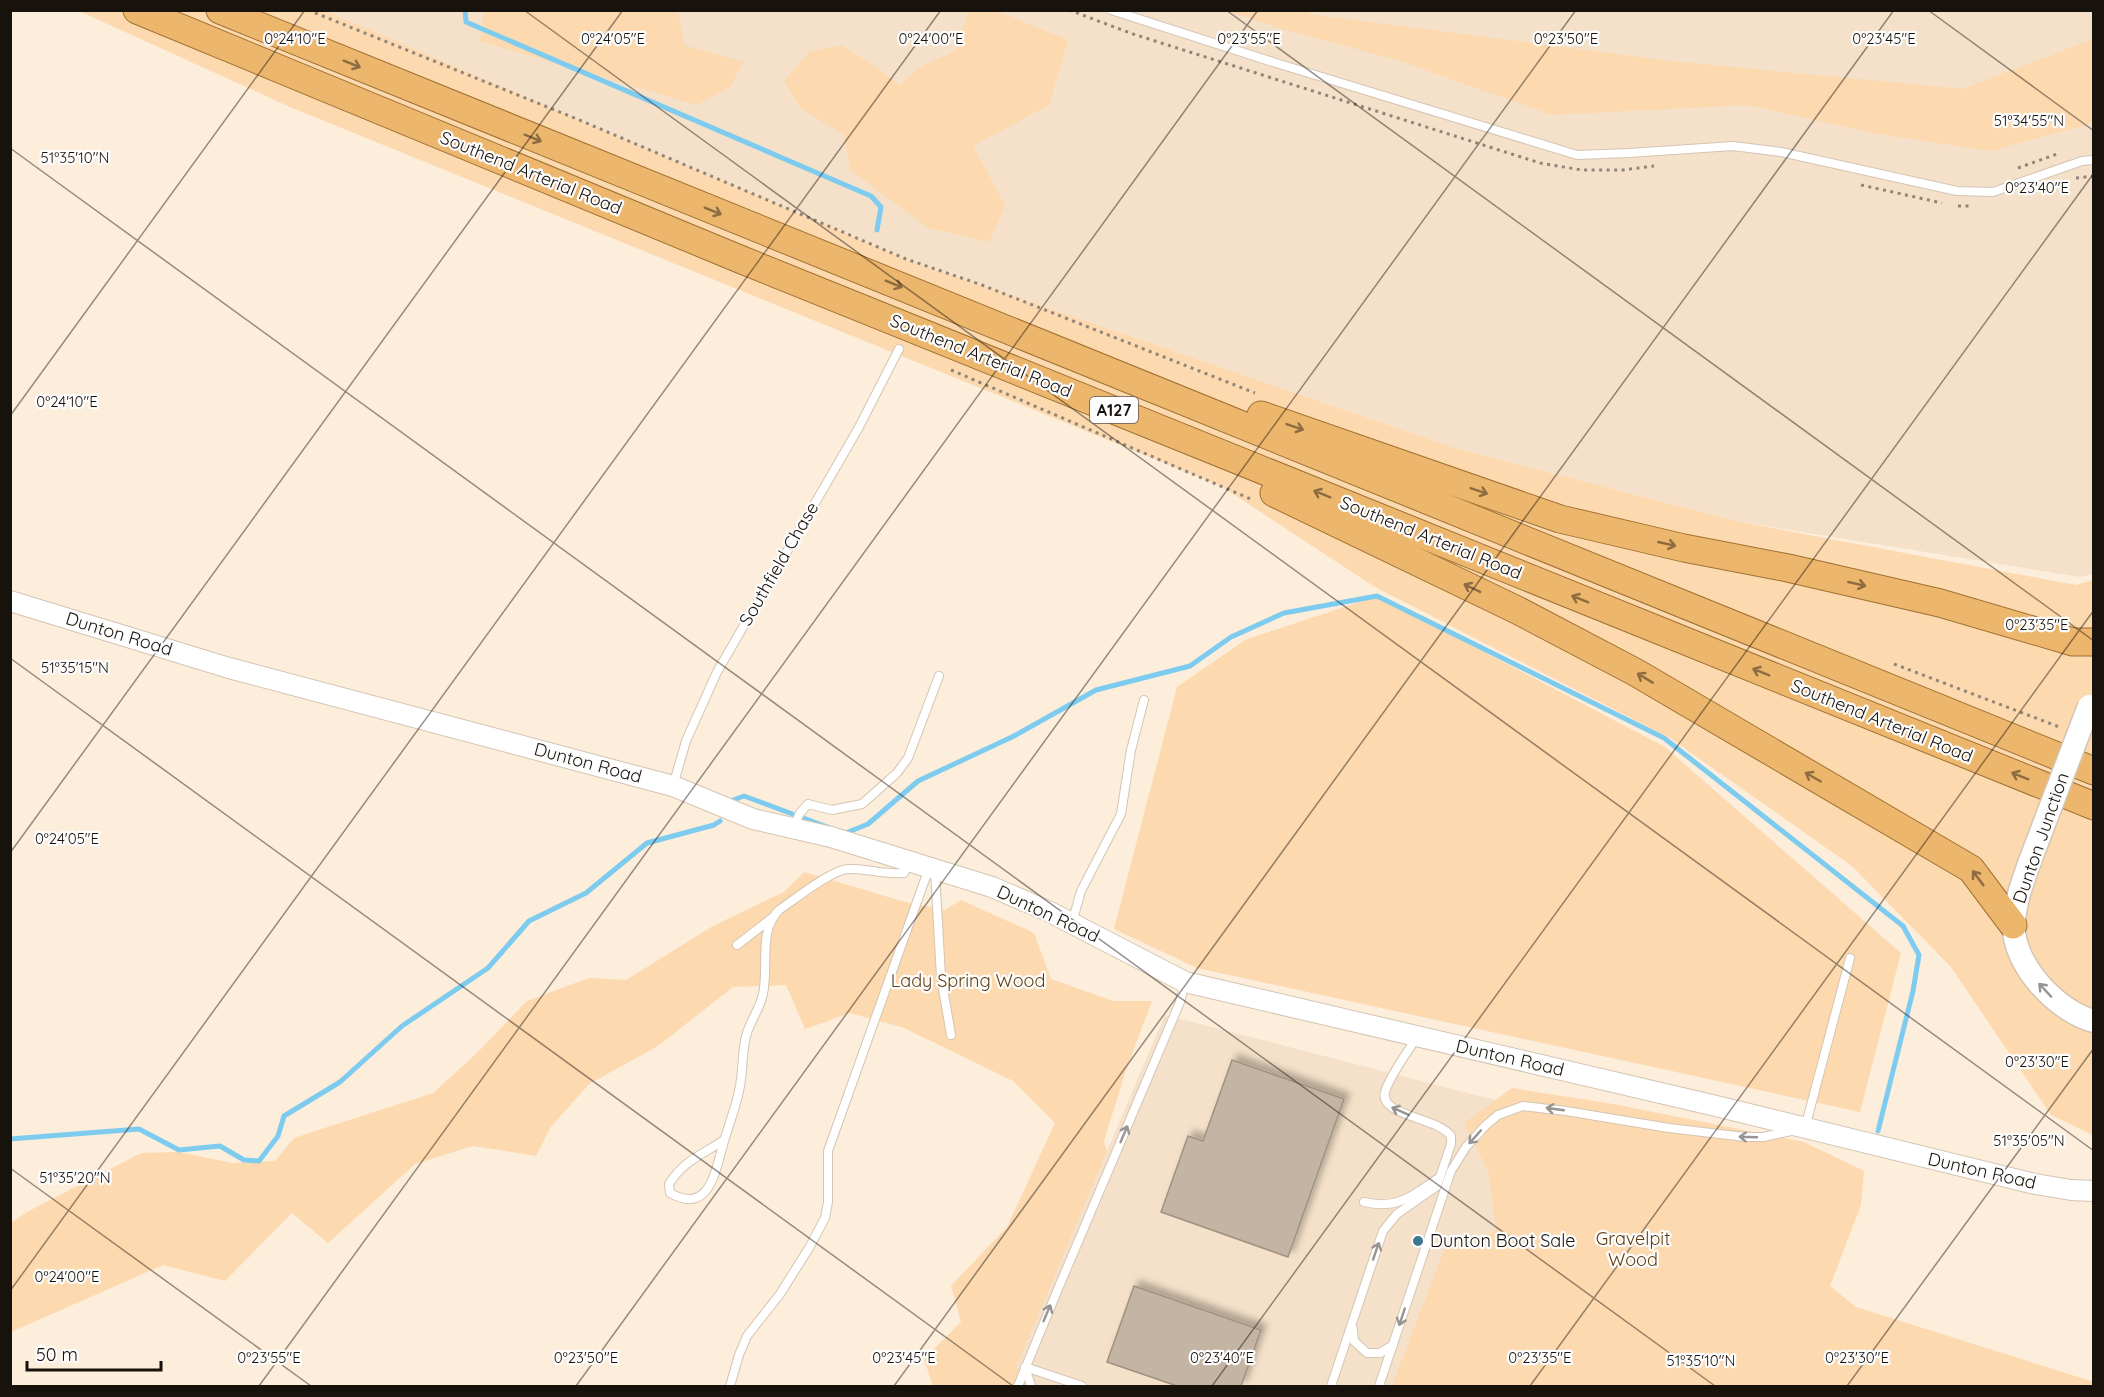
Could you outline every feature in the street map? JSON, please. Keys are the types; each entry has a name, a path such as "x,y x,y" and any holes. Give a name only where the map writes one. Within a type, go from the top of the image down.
{"highway":[{"name":"Southend Arterial Road","path":"137,10 904,338 2094,806"},
{"name":"Southend Arterial Road","path":"220,10 2094,771"},
{"path":"1020,336 1251,411 1560,519 1940,603 2073,642 2094,642"},
{"path":"904,338 1279,494 1517,610 1635,672 1971,869 2013,925"}],"main road":[{"name":"Dunton Junction","path":"2089,1024 2055,1000 2034,978 2018,949 2013,925 2018,895 2092,701"}],"street":[{"name":"Dunton Road","path":"10,601 229,668 673,786 753,819 831,837 992,887 1071,923 1185,982 2036,1184 2094,1191"}],"lane":[{"path":"1111,10 1179,34 1577,155 1733,146 1781,152 1957,191 1993,192 2082,161 2094,160"},
{"name":"Southfield Chase","path":"673,786 686,741 717,672 858,429 904,338"},
{"path":"793,828 800,813 808,804 832,810 862,804 897,773 908,758 939,676"},
{"path":"1071,923 1081,891 1121,814 1131,750 1144,700"},
{"path":"738,945 779,910 834,873 847,869 904,873 909,862"},
{"path":"932,869 941,977 951,1035"},
{"path":"730,1386 747,1336 780,1294 825,1218 828,1202 828,1151 932,869"},
{"path":"724,1140 690,1159 669,1184 670,1193 688,1200 699,1197 710,1186 718,1168 740,1085 746,1034 763,993 767,938 772,918"},
{"path":"1379,1386 1451,1171 1466,1147 1498,1114 1523,1107 1543,1107 1669,1128 1745,1137 1763,1137 1805,1128 1850,958"},
{"path":"1018,1386 1180,1002 1185,982"},
{"path":"1331,1386 1386,1226 1397,1214 1434,1189 1441,1176 1451,1144 1450,1134 1440,1125 1394,1110 1389,1106 1385,1097 1386,1089 1417,1036"},
{"path":"1364,1202 1390,1205 1406,1199 1441,1176"},
{"path":"1353,1321 1354,1341 1367,1353 1380,1353 1393,1344"},
{"path":"1025,1367 1031,1386"},
{"path":"1025,1367 1082,1386"}],"path":[{"path":"308,10 599,129 906,259 982,285 1259,394"},
{"path":"1068,10 1133,34 1540,163 1582,170 1623,170 1656,166"},
{"path":"2009,171 2061,153"},
{"path":"2072,179 2094,176"},
{"path":"1857,184 1944,203"},
{"path":"1954,205 1976,206"},
{"path":"942,367 1262,504"}],"shaded area":[{"path":"319,11 2093,11 2093,574 2080,577 1740,522 1455,448 915,262"},
{"name":"Dunton Boot Sale","path":"1165,1015 1475,1095 1792,1172 1716,1386 1007,1386"}],"green space":[{"path":"79,11 326,11 906,259 1455,448 1740,522 2076,585 2093,580 2093,1135 2051,1115 1951,967 1852,866 1670,738 1375,587 1221,486 290,107"},
{"path":"484,11 678,11 684,45 744,62 730,87 697,105 480,41"},
{"path":"969,11 996,11 1068,40 1049,105 973,146 1005,206 989,242 928,228 850,170 844,135 801,109 784,81 810,51 842,45 882,71 900,86 918,68 955,51"},
{"path":"1226,11 1306,11 1309,14 1671,61 1963,89 2093,39 2093,120 2086,125 1990,151 1872,133 1748,105 1552,115 1394,59 1285,30"},
{"path":"1377,596 1665,747 1901,953 1860,1112 1197,968 1114,929 1177,687 1245,640"},
{"name":"Lady Spring Wood","path":"804,872 905,902 945,910 961,900 1034,933 1051,979 1113,1001 1152,1001 1126,1070 1104,1141 1107,1151 1017,1365 1020,1382 1018,1386 933,1386 924,1359 961,1322 951,1286 1007,1227 1055,1123 1013,1081 904,1028 850,1013 805,1029 786,985 733,987 658,1046 589,1084 550,1128 536,1156 473,1146 415,1164 328,1243 292,1213 225,1281 163,1265 11,1332 11,1223 27,1212 141,1153 178,1152 232,1163 275,1161 294,1138 433,1093 477,1053 527,1001 589,978 626,980 713,926 784,892"},
{"name":"Gravelpit Wood","path":"1512,1088 1613,1104 1804,1142 1864,1171 1861,1205 1830,1286 1856,1307 2094,1382 2093,1386 1392,1386 1445,1248 1496,1231 1489,1173 1464,1123"}],"building":[{"path":"1232,1060 1344,1099 1288,1257 1161,1212 1188,1136 1203,1141"},
{"path":"1134,1286 1261,1330 1241,1386 1177,1386 1107,1362"}],"waterway":[{"path":"465,10 466,22 871,196 881,207 877,230"},
{"path":"842,832 846,833 868,824 918,781 1014,736 1096,690 1190,666 1231,637 1284,613 1377,596 1664,738 1903,926 1919,955 1913,991 1878,1131"},
{"path":"728,802 744,796 830,828"},
{"path":"10,1139 139,1129 179,1150 220,1146 244,1160 259,1161 278,1136 284,1116 340,1082 402,1026 488,968 529,921 586,893 647,843 714,825 720,821"}],"place":[{"name":"Dunton Boot Sale","path":"1418,1241"}]}
